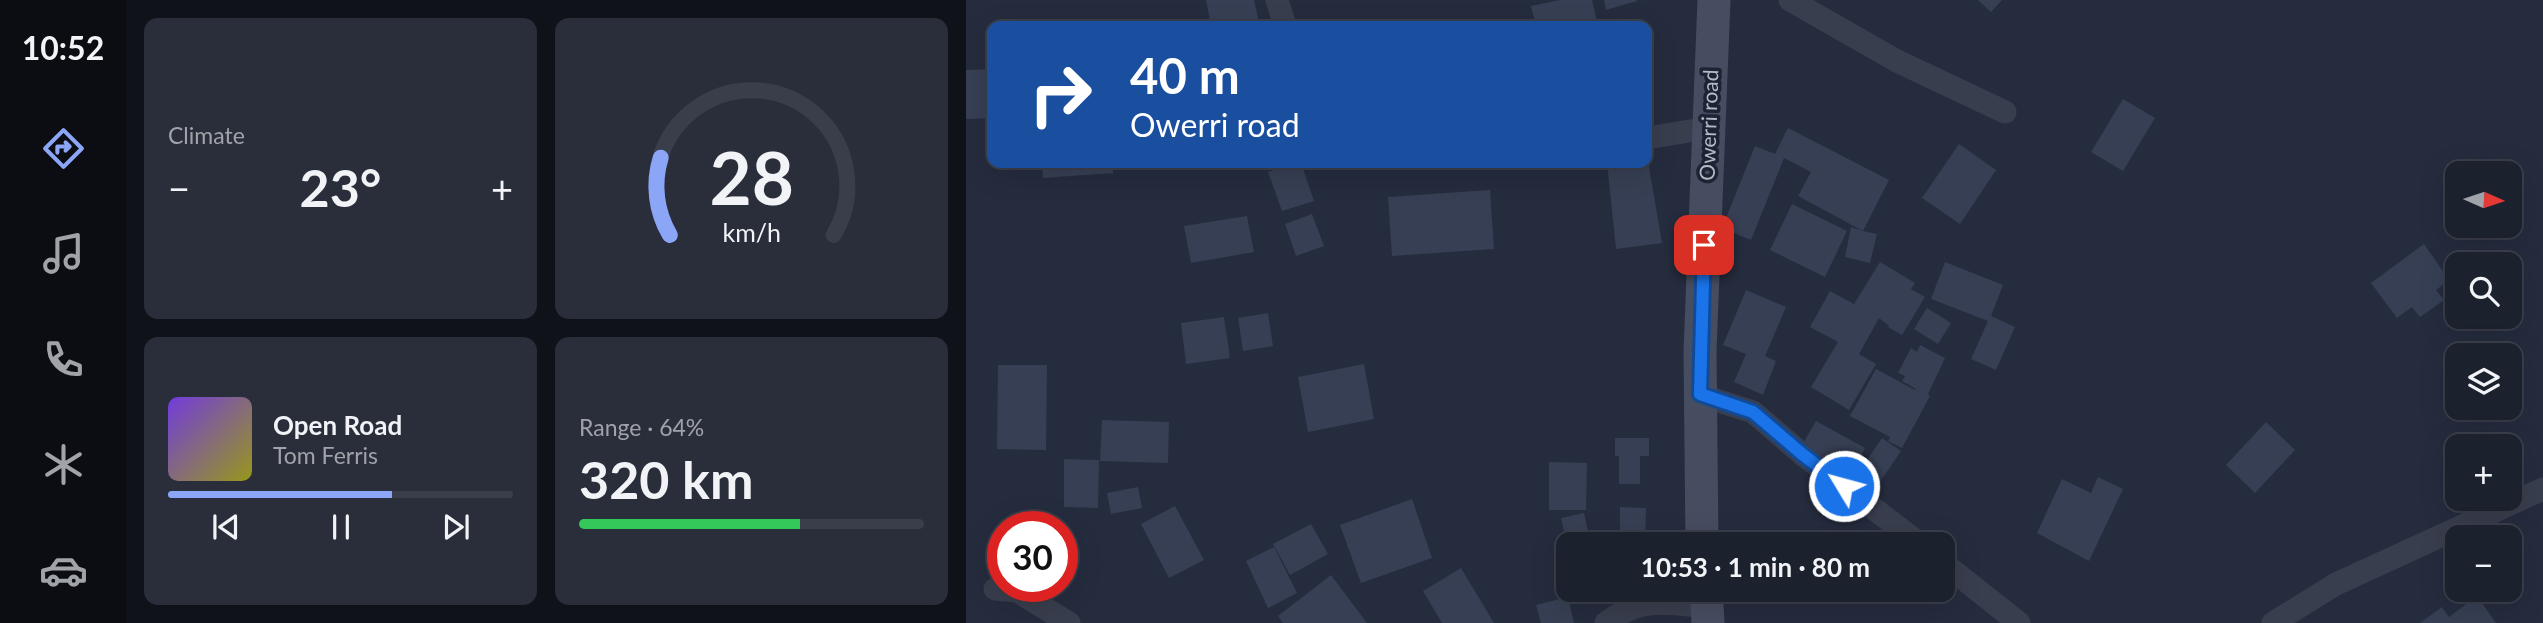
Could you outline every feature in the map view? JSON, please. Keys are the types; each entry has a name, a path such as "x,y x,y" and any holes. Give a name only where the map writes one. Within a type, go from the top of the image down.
{"main road":[{"name":"Owerri road","path":"1702,532 1700,394 1714,0"}],"street":[{"path":"1277,0 1283,21"},
{"path":"1790,0 1897,61 2005,112"},
{"path":"1652,137 1708,128"},
{"path":"1700,394 1753,412 1802,454 1904,532"},
{"path":"2273,623 2336,584 2543,489"},
{"path":"1955,572 2019,623"},
{"path":"1034,602 1069,623"},
{"path":"1606,623 1622,611 1644,603 1707,607"}],"building":[{"path":"1206,0 1254,0 1259,21 1210,21"},
{"path":"1560,0 1592,0 1597,21 1535,21 1531,6"},
{"path":"1604,0 1636,0 1637,1 1606,10"},
{"path":"1978,0 2002,0 1991,12"},
{"path":"987,69 987,118 966,119 966,70"},
{"path":"2123,99 2155,118 2123,171 2091,152"},
{"path":"1788,128 1889,180 1863,231 1798,196 1811,172 1784,158 1751,240 1722,228 1755,146 1775,154"},
{"path":"1959,144 1996,170 1960,224 1922,198"},
{"path":"1042,168 1113,168 1113,173 1043,178"},
{"path":"1280,168 1303,168 1314,201 1282,211 1268,172"},
{"path":"1608,168 1649,168 1662,243 1616,249"},
{"path":"1490,190 1494,249 1392,256 1388,197"},
{"path":"1792,204 1847,231 1825,277 1770,250"},
{"path":"1312,214 1324,246 1296,256 1285,224"},
{"path":"1247,216 1254,252 1191,263 1184,226"},
{"path":"1851,227 1877,234 1870,263 1845,257"},
{"path":"2424,244 2445,274 2445,283 2436,290 2444,300 2420,317 2412,307 2397,318 2371,283"},
{"path":"1880,262 1915,283 1911,289 1925,297 1902,335 1879,318 1859,354 1876,364 1849,410 1811,387 1838,342 1810,327 1830,291 1854,304"},
{"path":"1945,262 2003,285 1991,316 2015,327 1996,370 1971,359 1988,321 1931,299"},
{"path":"1746,290 1786,307 1765,356 1776,361 1763,395 1734,382 1746,354 1723,345"},
{"path":"1927,308 1951,323 1938,344 1914,329"},
{"path":"1268,313 1273,346 1243,351 1238,318"},
{"path":"1224,317 1230,358 1186,364 1181,323"},
{"path":"1920,345 1945,358 1928,394 1930,396 1902,448 1888,441 1890,437 1850,416 1876,369 1916,389 1902,381 1905,376 1898,373 1911,348 1917,352"},
{"path":"1364,364 1374,419 1308,432 1298,377"},
{"path":"998,365 1047,365 1046,450 997,449"},
{"path":"1102,420 1169,422 1168,463 1100,461"},
{"path":"1816,421 1865,448 1851,474 1801,447"},
{"path":"2266,422 2295,450 2255,493 2226,465"},
{"path":"1615,438 1649,438 1649,456 1640,456 1640,484 1619,484 1619,456 1615,456"},
{"path":"1882,438 1901,451 1871,495 1852,482"},
{"path":"1064,459 1099,460 1098,508 1064,507"},
{"path":"1549,462 1587,463 1586,510 1549,510"},
{"path":"2098,477 2123,489 2089,561 2037,533 2062,479 2091,493"},
{"path":"1138,487 1142,508 1111,514 1107,493"},
{"path":"1412,499 1432,558 1361,583 1340,525"},
{"path":"1175,506 1204,560 1169,578 1141,524"},
{"path":"1620,507 1646,508 1645,532 1620,532"},
{"path":"1584,513 1588,532 1564,532 1561,518"},
{"path":"1311,524 1328,554 1290,575 1273,544"},
{"path":"1274,547 1297,593 1268,608 1246,561"},
{"path":"1461,568 1494,623 1442,623 1423,591"},
{"path":"1331,575 1367,623 1283,623 1278,616"},
{"path":"1556,600 1569,602 1574,623 1541,623 1536,605"},
{"path":"2469,602 2481,602 2496,623 2420,623 2442,607 2449,617"}],"route":[{"path":"1704,245 1700,394 1753,412 1844,486"}]}
